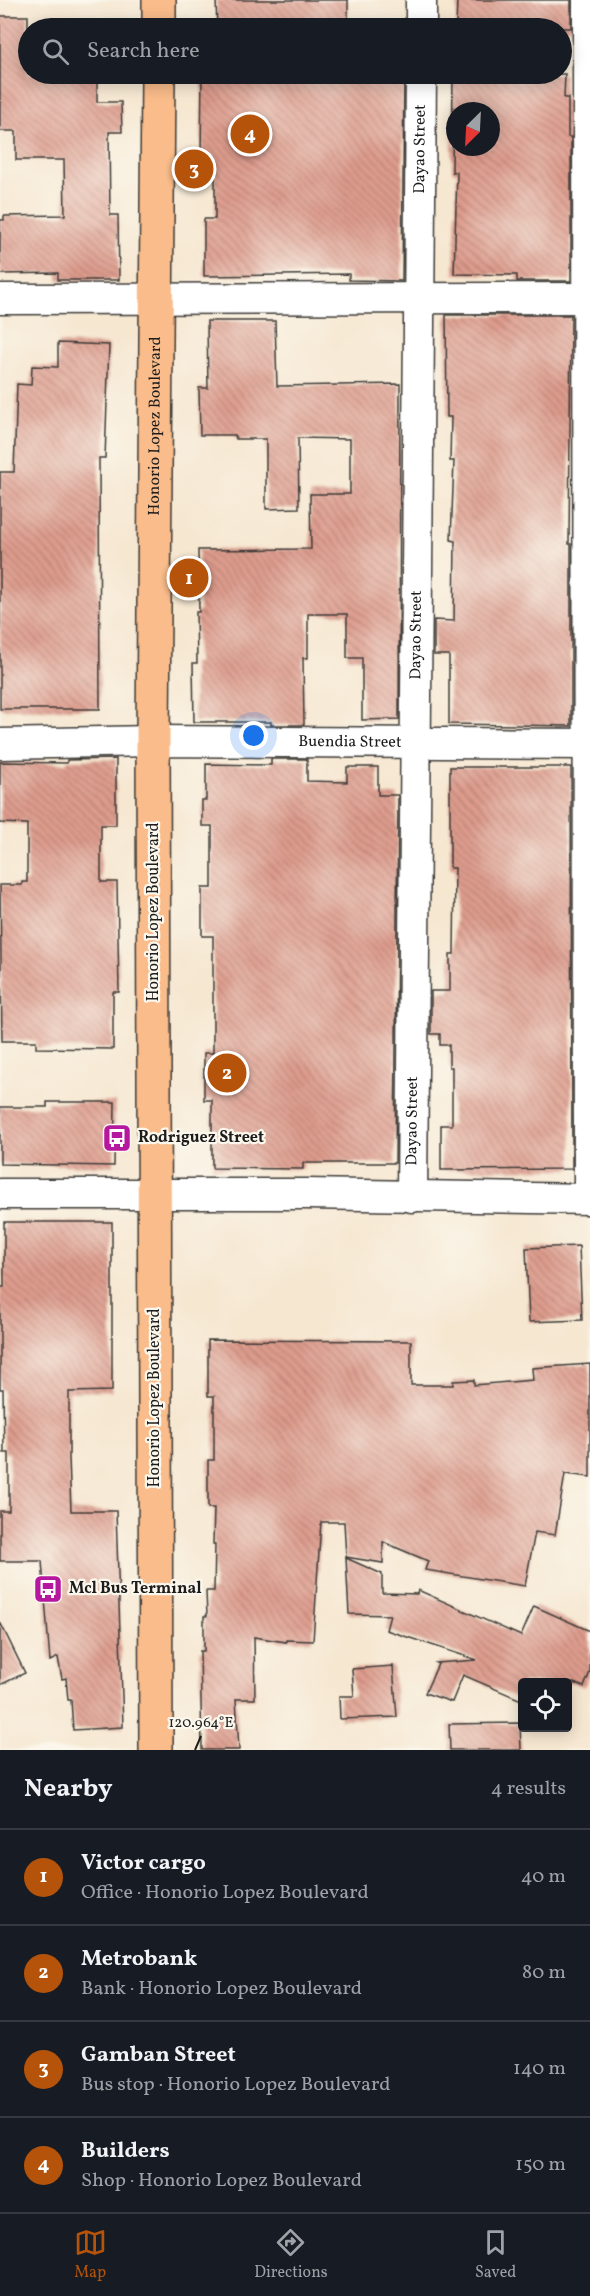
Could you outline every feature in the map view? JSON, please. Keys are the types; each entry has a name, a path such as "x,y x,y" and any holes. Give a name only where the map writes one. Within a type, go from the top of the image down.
{"main road":[{"path":"159,0 159,18"},
{"name":"Honorio Lopez Boulevard","path":"156,1750 153,741 158,84"}],"street":[{"path":"421,0 421,18"},
{"path":"0,1194 590,1199 588,0"},
{"name":"Dayao Street","path":"412,1197 421,84"},
{"path":"0,299 589,298"},
{"name":"Buendia Street","path":"0,744 153,741 589,744"}],"building":[{"path":"216,0 348,0 348,18 217,18"},
{"path":"457,0 571,0 571,18 456,18"},
{"path":"0,16 28,16 28,18 18,18 18,84 97,84 97,102 121,102 122,132 109,132 110,215 118,215 119,280 58,280 58,273 0,274 0,220 4,220 4,216 65,215 64,160 16,160 16,131 0,131"},
{"path":"202,84 404,84 402,281 349,280 349,274 204,276 204,219 215,219 215,156 201,156"},
{"path":"453,84 565,84 564,98 568,98 568,137 571,137 571,281 517,281 517,275 454,274 457,172 452,172 452,156 500,156 500,102 453,102"},
{"path":"446,315 571,315 569,544 571,544 571,726 449,724 449,655 434,655 434,620 454,621 455,541 451,540 454,461 450,461 451,417 447,417"},
{"path":"207,321 275,321 277,386 400,384 399,719 362,720 362,658 347,658 347,614 308,614 308,658 303,658 304,725 271,725 271,722 194,722 193,663 197,663 196,612 199,612 198,550 311,549 310,494 350,494 350,439 298,438 299,508 266,509 266,439 236,439 235,435 200,435 199,388 208,388"},
{"path":"58,343 109,345 105,458 99,458 100,709 0,709 0,472 14,472 17,384 31,385 32,366 58,367"},
{"path":"116,759 116,825 101,825 101,882 117,882 119,992 113,992 113,1049 36,1048 36,1041 2,1041 0,885 22,885 22,882 27,882 27,824 0,823 0,762 67,763 67,760"},
{"path":"271,759 307,759 307,781 347,782 347,767 378,767 378,795 398,795 395,1163 303,1163 303,1169 212,1168 212,1100 204,1100 204,1053 213,1053 213,936 202,936 202,888 212,888 212,826 202,826 202,800 206,800 206,764 271,765"},
{"path":"450,767 571,767 572,1169 441,1170 441,1125 452,1125 452,1067 449,1067 449,1045 440,1045 440,1034 431,1034 431,991 450,991 450,954 454,954 455,868 450,868"},
{"path":"47,1102 115,1102 114,1166 0,1164 0,1107 47,1107"},
{"path":"4,1222 112,1222 112,1391 69,1392 69,1458 71,1511 116,1511 123,1727 73,1730 71,1700 68,1700 66,1678 62,1679 58,1657 50,1661 42,1561 0,1561 0,1511 9,1511 9,1453 4,1453 3,1389 0,1389 0,1287 4,1287"},
{"path":"579,1246 582,1320 529,1322 526,1248"},
{"path":"208,1340 411,1341 411,1385 453,1385 453,1381 474,1380 474,1385 533,1380 532,1368 590,1364 590,1477 565,1474 555,1535 535,1532 525,1586 425,1570 428,1561 383,1542 383,1563 346,1557 344,1522 321,1522 313,1641 286,1640 286,1642 254,1637 255,1699 236,1699 239,1750 202,1750 200,1651 204,1651 204,1616 207,1616 206,1591 214,1591 215,1544 213,1544 214,1508 208,1508 208,1460 214,1460 214,1396 208,1396"},
{"path":"346,1558 382,1574 382,1593 417,1594 418,1590 521,1636 534,1606 590,1631 590,1672 584,1687 572,1683 572,1678 518,1678 518,1699 463,1675 452,1702 425,1693 438,1664 436,1663 477,1660 386,1630 390,1615 349,1614"},
{"path":"0,1622 25,1673 0,1685"},
{"path":"393,1666 397,1717 340,1719 339,1696 354,1696 352,1669"},
{"path":"518,1723 521,1750 450,1750 449,1724"}],"place":[{"name":"Builders","path":"250,134"},
{"name":"Gamban Street","path":"194,169"},
{"name":"Victor cargo","path":"189,578"},
{"name":"Metrobank","path":"227,1073"},
{"name":"Rodriguez Street","path":"117,1138"},
{"name":"Mcl Bus Terminal","path":"48,1589"}]}
